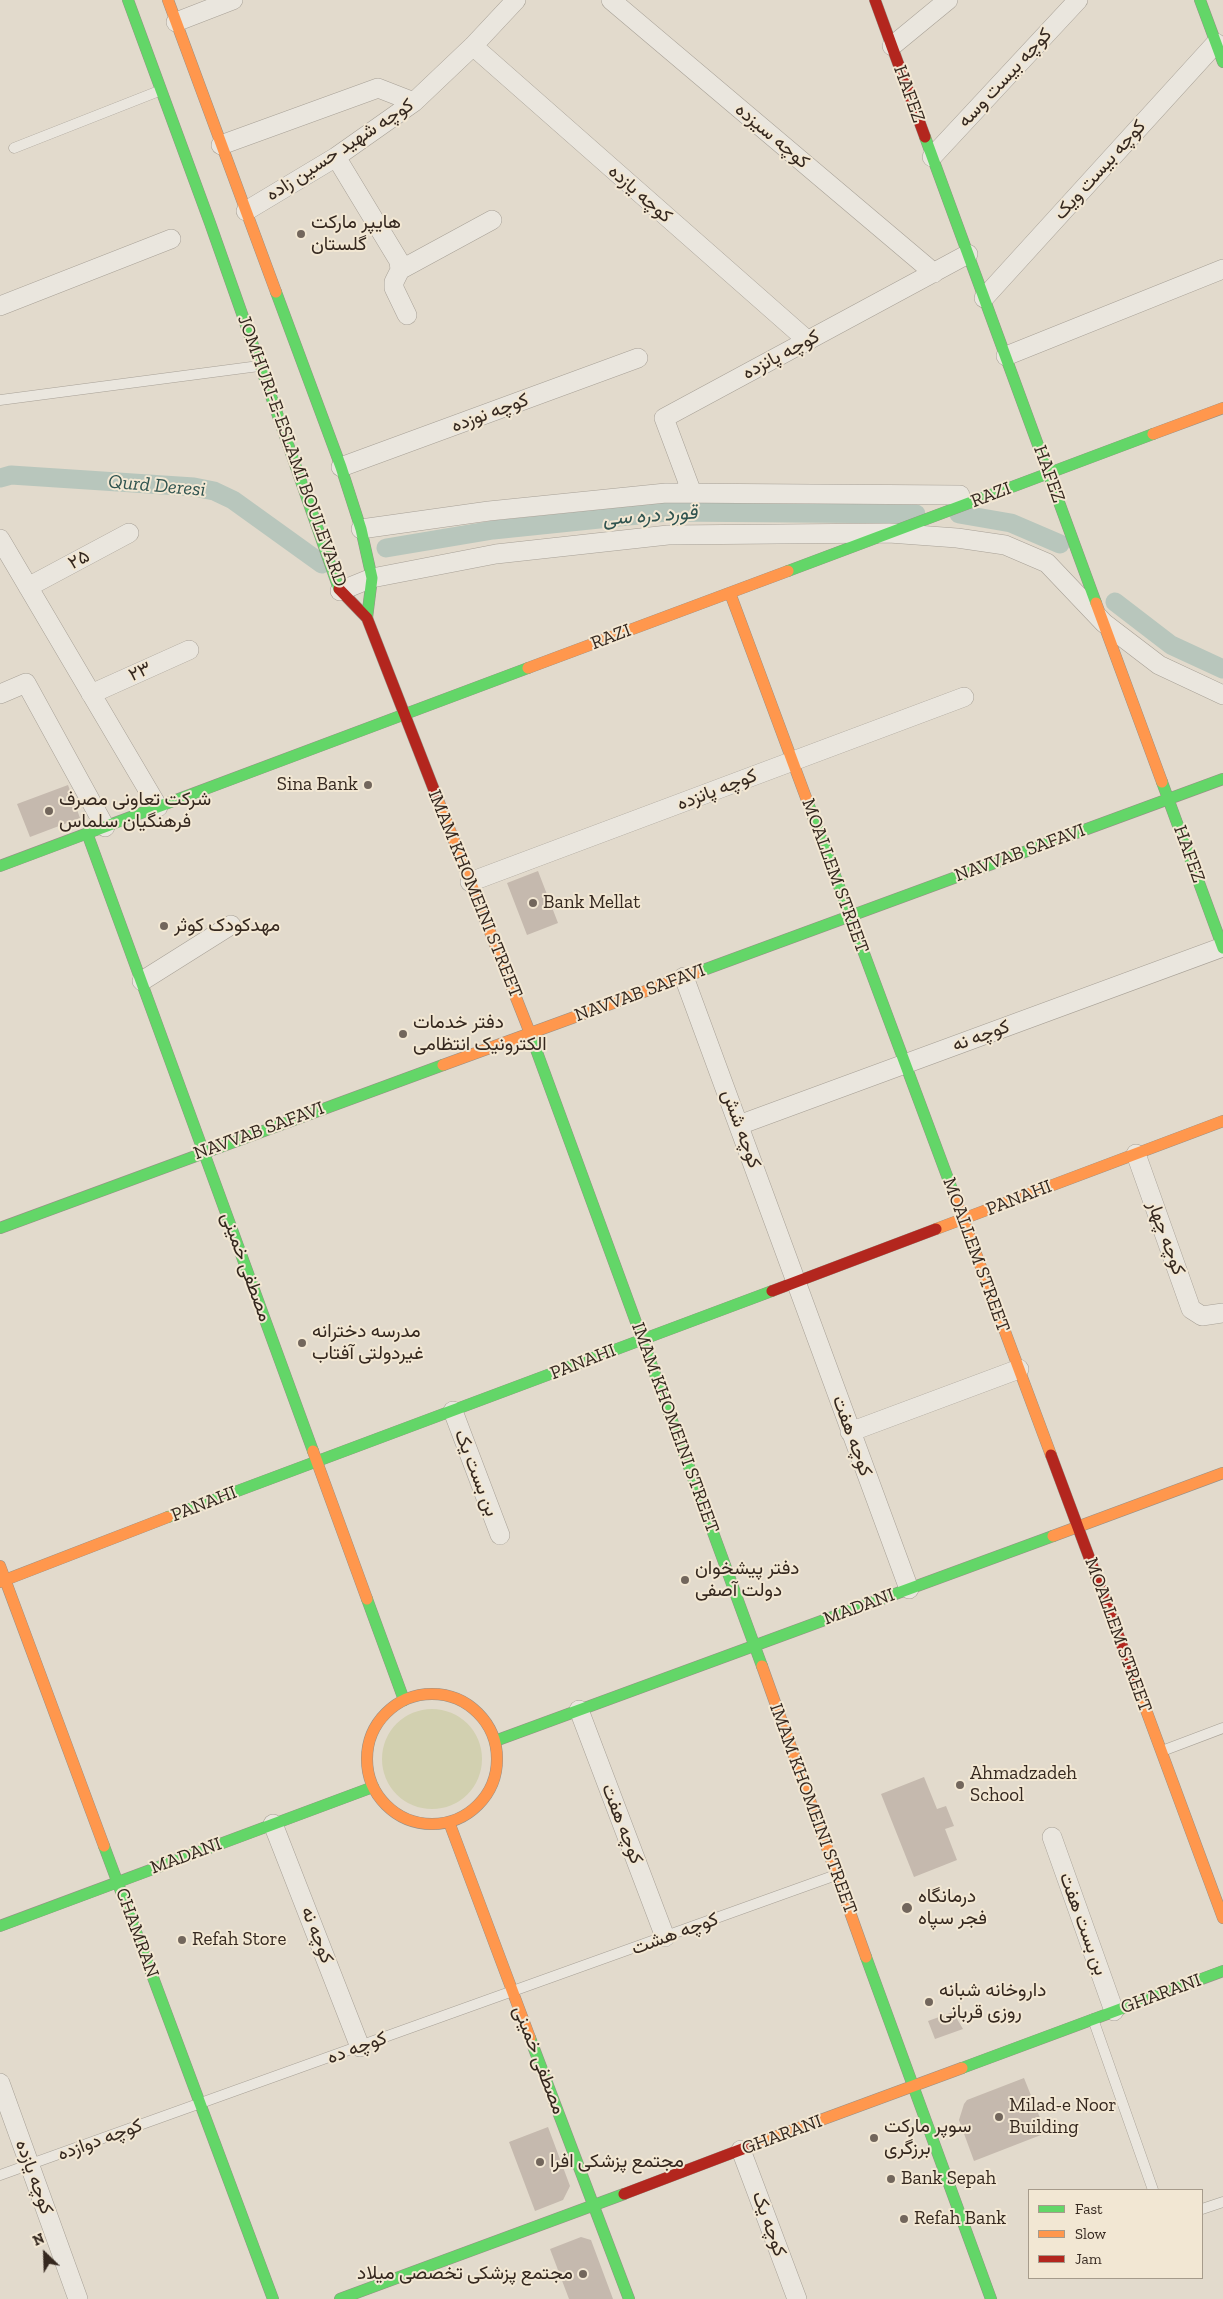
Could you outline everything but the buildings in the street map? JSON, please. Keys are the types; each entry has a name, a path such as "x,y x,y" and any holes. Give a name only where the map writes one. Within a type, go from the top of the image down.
{"street":[{"name":"JOMHURI-E-ESLAMI BOULEVARD","path":"128,0 340,591 366,618"},
{"name":"JOMHURI-E-ESLAMI BOULEVARD","path":"168,0 341,467 361,529 372,578 366,618"},
{"path":"176,22 233,0"},
{"name":"کوچه سیزده","path":"611,0 934,273"},
{"name":"HAFEZ","path":"875,0 1223,947"},
{"path":"892,46 948,0"},
{"name":"کوچه بیست وسه","path":"932,157 1078,0"},
{"path":"1200,0 1223,62"},
{"name":"کوچه شهید حسین زاده","path":"246,211 336,157 414,102 472,46 509,3"},
{"name":"کوچه بیست ویک","path":"984,298 1216,43"},
{"name":"کوچه یازده","path":"472,46 808,341"},
{"path":"221,144 378,88 414,102"},
{"path":"336,157 399,261 400,270 394,282 394,288 407,315"},
{"path":"400,270 492,220"},
{"path":"0,306 172,238"},
{"name":"کوچه پانزده","path":"692,493 664,418 968,254"},
{"path":"1006,356 1223,269"},
{"name":"کوچه نوزده","path":"341,467 638,358"},
{"name":"RAZI","path":"0,866 1223,408"},
{"path":"361,529 509,509 666,493 960,495"},
{"name":"۲۵","path":"28,587 129,533"},
{"path":"340,591 372,578 496,554 668,535 889,534 957,538 1005,545 1046,563 1104,623 1159,665 1223,695"},
{"path":"0,539 158,807"},
{"name":"MOALLEM STREET","path":"730,593 1223,1918"},
{"name":"IMAM KHOMEINI STREET","path":"366,618 530,1034 755,1645 912,2088 991,2299"},
{"name":"۲۳","path":"91,694 189,650"},
{"path":"0,694 26,683 96,830"},
{"name":"کوچه پانزده","path":"470,882 964,698"},
{"name":"NAVVAB SAFAVI","path":"0,1228 204,1151 530,1034 1223,779"},
{"name":"مصطفی خمینی","path":"96,830 142,981 404,1700"},
{"path":"142,981 231,925"},
{"name":"کوچه نه","path":"739,1125 1223,947"},
{"name":"کوچه شش","path":"684,977 797,1282"},
{"name":"PANAHI","path":"3,1581 317,1460 453,1411 1223,1121"},
{"name":"کوچه چهار","path":"1136,1154 1191,1309 1202,1316 1223,1313"},
{"name":"کوچه هفت","path":"797,1282 850,1432 909,1589"},
{"path":"850,1432 1019,1369"},
{"name":"بن بست یک","path":"453,1411 500,1535"},
{"name":"MADANI","path":"495,1741 1223,1473"},
{"name":"CHAMRAN","path":"0,1566 3,1581 118,1882 273,2299"},
{"path":"430,1694 451,1696 469,1705 484,1719 495,1741 498,1755 496,1774 489,1791 478,1806 462,1817 449,1822 427,1824 410,1820 394,1812 381,1800 373,1787 367,1769 367,1751 371,1734 380,1719 404,1700 430,1694"},
{"name":"کوچه هفت","path":"580,1710 665,1937"},
{"name":"MADANI","path":"0,1926 373,1787"},
{"name":"مصطفی خمینی","path":"449,1822 629,2299"},
{"name":"کوچه نه","path":"274,1824 360,2047"},
{"name":"بن بست هفت","path":"1052,1838 1114,2011"},
{"name":"GHARANI","path":"340,2299 912,2088 1223,1970"},
{"name":"کوچه یازده","path":"0,2082 78,2299"},
{"name":"کوچه یک","path":"741,2150 797,2299"}],"lane":[{"path":"14,148 161,90"},
{"path":"0,400 260,366"},
{"path":"1161,1751 1223,1728"},
{"name":"کوچه هشت","path":"513,1992 836,1875"},
{"name":"کوچه ده","path":"200,2104 513,1992"},
{"path":"1093,2019 1153,2189"},
{"name":"کوچه دوازده","path":"0,2175 200,2104"},
{"path":"1203,2209 1223,2202"}],"shaded area":[{"path":"432,1709 442,1710 460,1717 474,1731 481,1749 481,1769 474,1787 460,1801 442,1808 432,1809 422,1808 404,1801 390,1787 383,1769 382,1759 383,1749 390,1731 404,1717 422,1710"}],"waterway":[{"name":"Qurd Deresi","path":"0,478 11,475 194,487 214,491 233,500 322,564"},
{"name":"قورد دره سی","path":"386,548 493,530 667,512 916,514"},
{"name":"قورد دره سی","path":"959,514 1011,523 1060,544"},
{"path":"1115,602 1171,645 1223,669"}],"traffic: fast":[{"path":"128,0 210,223 339,589"},
{"path":"1200,0 1223,62"},
{"path":"925,137 1096,603"},
{"path":"276,292 341,467 361,529 372,578 367,618"},
{"path":"788,571 1153,434"},
{"path":"0,866 528,668"},
{"path":"698,972 1223,779"},
{"path":"1162,782 1223,948"},
{"path":"808,803 953,1192"},
{"path":"87,833 313,1451"},
{"path":"530,1033 762,1666"},
{"path":"0,1228 443,1065"},
{"path":"168,1517 772,1291"},
{"path":"495,1741 1053,1536"},
{"path":"367,1599 404,1700"},
{"path":"0,1926 373,1787"},
{"path":"104,1846 273,2299"},
{"path":"866,1957 991,2299"},
{"path":"962,2068 1223,1971"},
{"path":"530,2038 629,2299"},
{"path":"340,2299 624,2194"}],"traffic: slow":[{"path":"168,0 276,292"},
{"path":"1153,434 1223,408"},
{"path":"528,668 788,571"},
{"path":"730,593 808,803"},
{"path":"1096,603 1162,782"},
{"path":"436,795 530,1033"},
{"path":"443,1065 698,972"},
{"path":"936,1229 1223,1121"},
{"path":"953,1192 1051,1455"},
{"path":"313,1451 367,1599"},
{"path":"1053,1536 1223,1473"},
{"path":"0,1582 168,1517"},
{"path":"0,1566 104,1846"},
{"path":"762,1666 866,1957"},
{"path":"1139,1691 1223,1918"},
{"path":"432,1694 445,1695 457,1699 478,1713 492,1734 496,1746 497,1759 496,1772 492,1784 478,1805 457,1819 445,1823 432,1824 419,1823 407,1819 386,1805 372,1784 368,1772 367,1759 368,1746 372,1734 386,1713 407,1699 419,1695 432,1694"},
{"path":"449,1822 530,2038"},
{"path":"753,2145 962,2068"}],"traffic: jam":[{"path":"875,0 925,137"},
{"path":"339,589 367,618 436,795"},
{"path":"772,1291 936,1229"},
{"path":"1051,1455 1139,1691"},
{"path":"624,2194 753,2145"}],"place":[{"name":"هایپر مارکت گلستان","path":"301,234"},
{"name":"Sina Bank","path":"368,785"},
{"name":"شرکت تعاونی مصرف فرهنگیان سلماس","path":"49,811"},
{"name":"Bank Mellat","path":"533,903"},
{"name":"مهدکودک کوثر","path":"164,926"},
{"name":"دفتر خدمات الکترونیک انتظامی","path":"403,1034"},
{"name":"مدرسه دخترانه غیردولتی آفتاب","path":"302,1343"},
{"name":"دفتر پیشخوان دولت آصفی","path":"685,1580"},
{"name":"Ahmadzadeh School","path":"960,1785"},
{"name":"درمانگاه فجر سپاه","path":"907,1908"},
{"name":"Refah Store","path":"182,1940"},
{"name":"داروخانه شبانه روزی قربانی","path":"929,2002"},
{"name":"Milad-e Noor Building","path":"999,2117"},
{"name":"سوپر مارکت برزگری","path":"874,2138"},
{"name":"مجتمع پزشکی افرا","path":"540,2162"},
{"name":"Bank Sepah","path":"891,2179"},
{"name":"Refah Bank","path":"904,2219"},
{"name":"مجتمع پزشکی تخصصی میلاد","path":"583,2274"}]}
